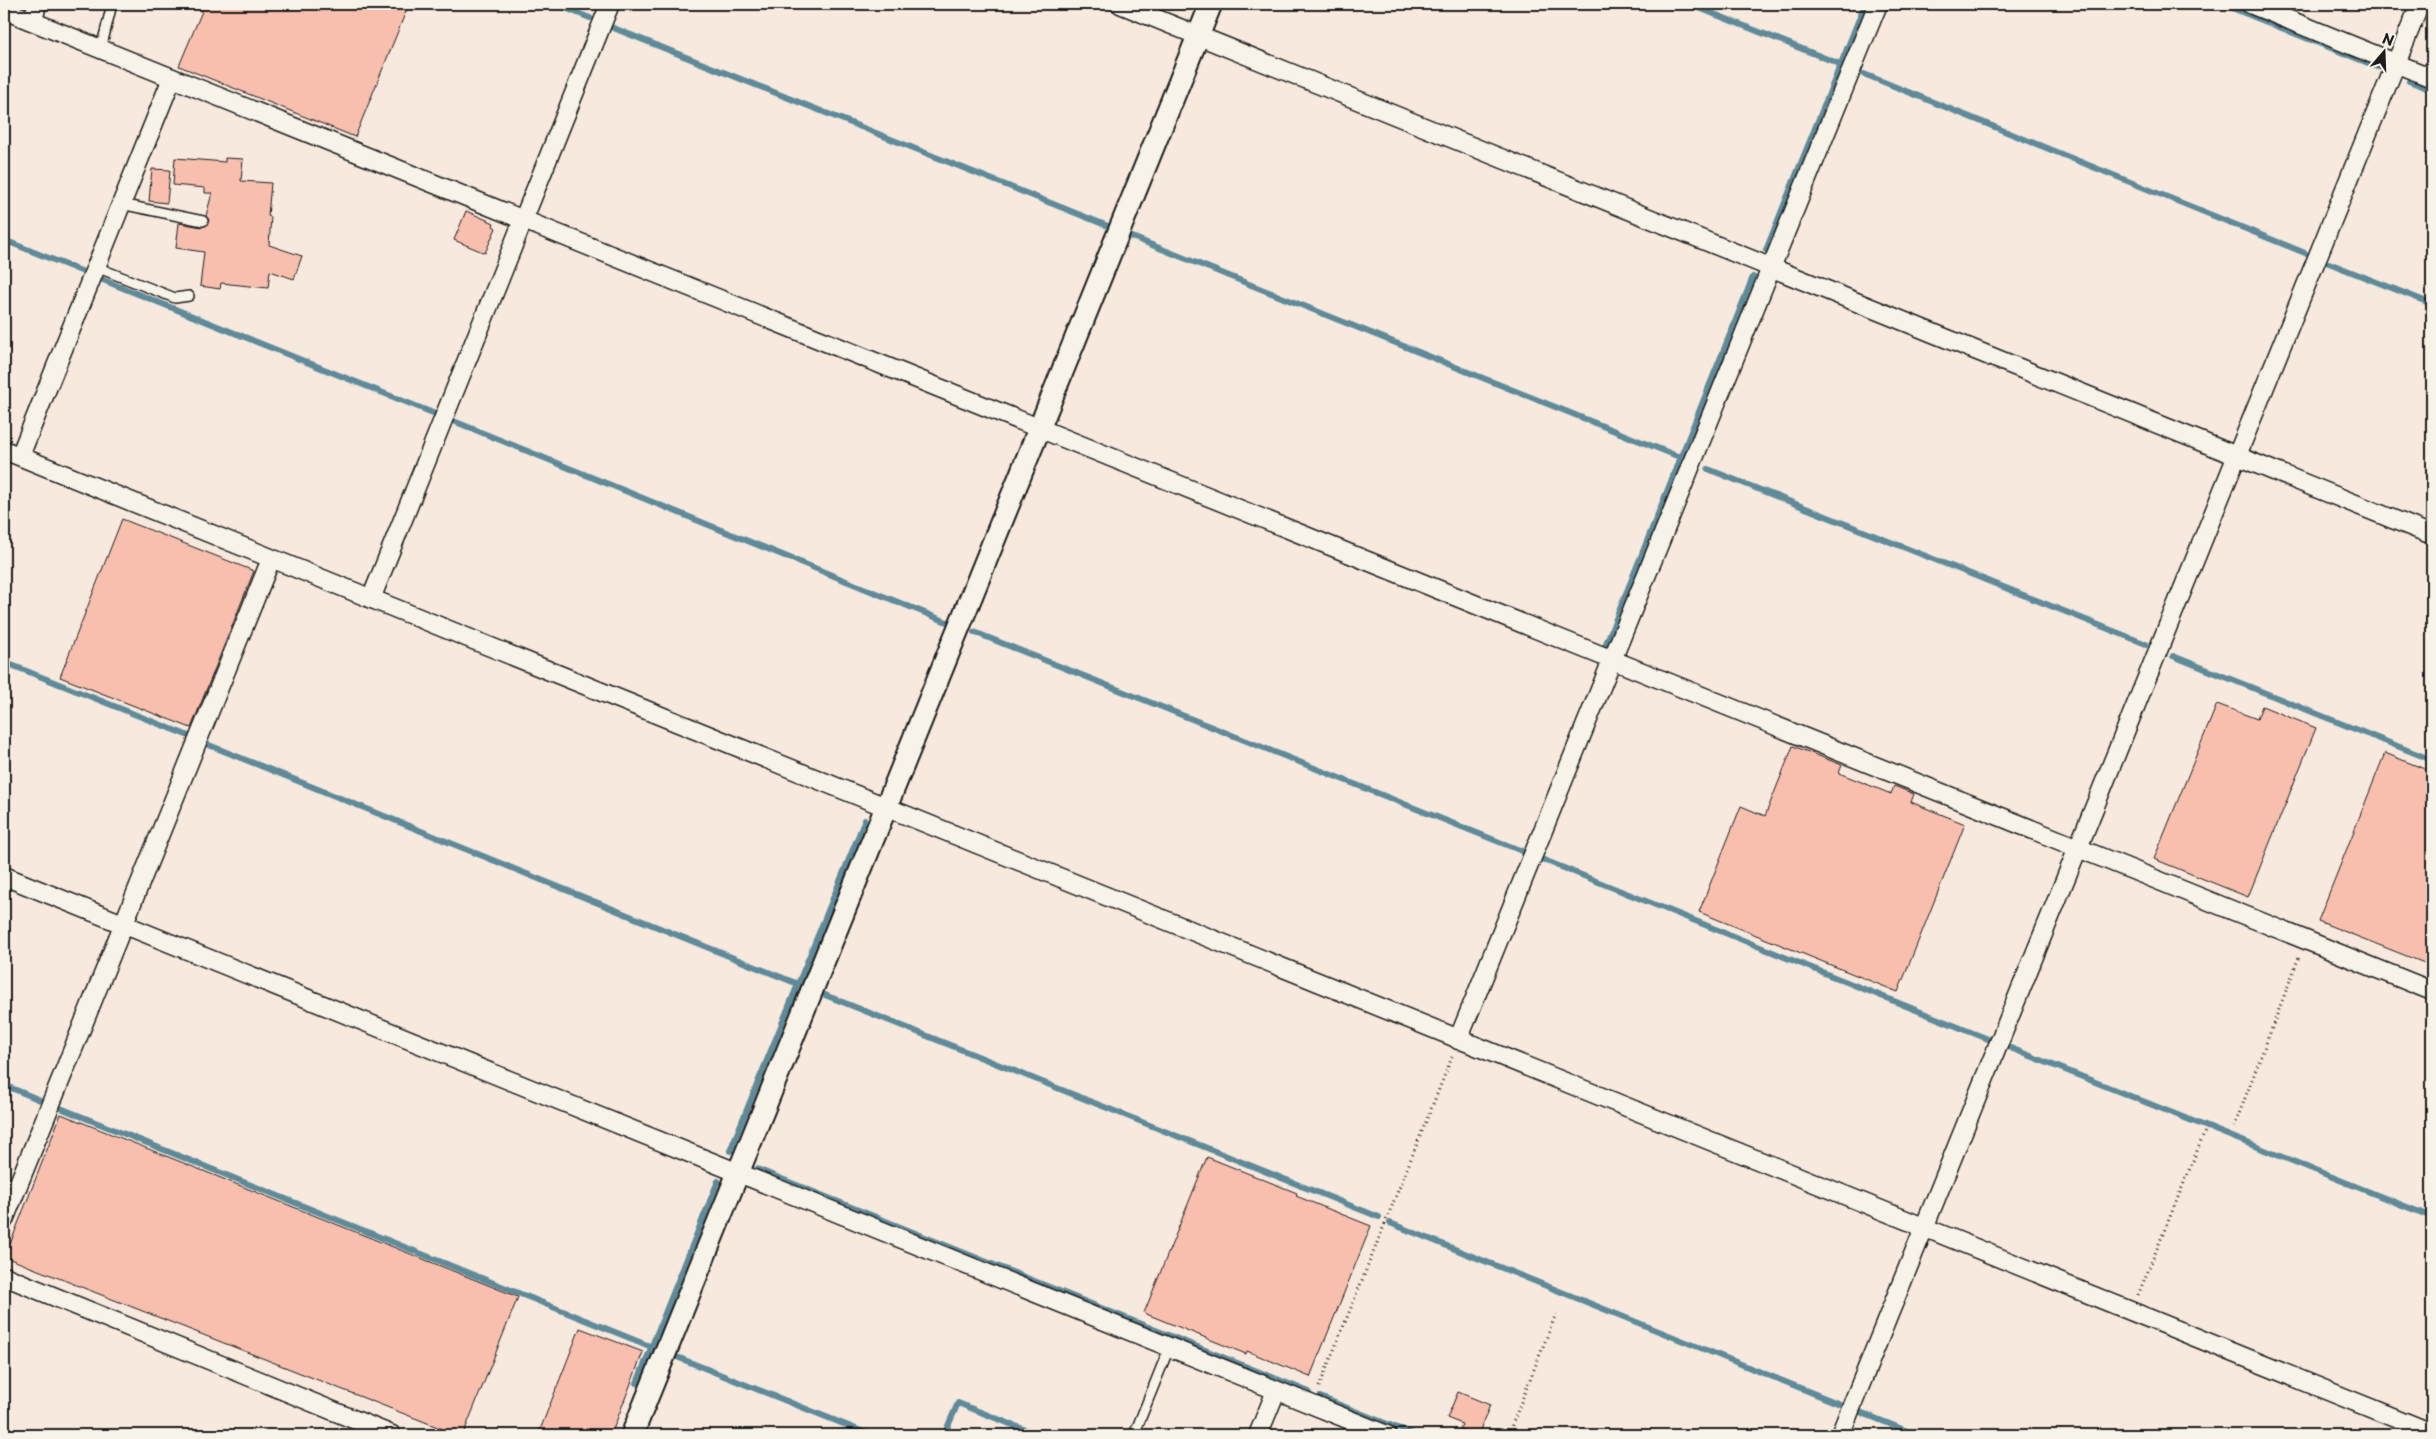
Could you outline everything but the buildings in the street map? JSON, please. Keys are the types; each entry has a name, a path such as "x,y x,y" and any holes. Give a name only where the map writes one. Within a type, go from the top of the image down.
{"street":[{"path":"33,22 37,4"},
{"path":"371,598 610,4"},
{"path":"1120,4 1772,266 2432,535"},
{"path":"632,1435 1211,4"},
{"path":"1458,1040 1878,4"},
{"path":"2250,4 2432,78"},
{"path":"1840,1435 2420,4"},
{"path":"4,10 2432,991"},
{"path":"172,78 96,267 12,453 2432,1433"},
{"path":"4,1220 271,559"},
{"path":"4,876 1387,1435"},
{"path":"4,1276 392,1435"},
{"path":"1258,1435 1276,1391"}],"lane":[{"path":"101,49 112,4"},
{"path":"121,204 203,221"},
{"path":"96,267 175,298 189,296"},
{"path":"1134,1435 1169,1348"}],"path":[{"path":"2234,1127 2306,940"},
{"path":"1312,1405 1458,1040"},
{"path":"2132,1311 2206,1129"},
{"path":"1508,1435 1556,1314"}],"waterway":[{"path":"555,4 590,18"},
{"path":"1689,4 1840,64"},
{"path":"1766,250 1865,4"},
{"path":"2222,4 2378,67"},
{"path":"611,27 1108,226"},
{"path":"1864,74 2305,253"},
{"path":"2409,81 2432,90"},
{"path":"1132,237 1682,458"},
{"path":"4,240 86,273"},
{"path":"2329,263 2432,304"},
{"path":"1605,646 1753,277"},
{"path":"98,278 438,415"},
{"path":"451,420 947,622"},
{"path":"1708,469 2146,644"},
{"path":"974,632 1527,853"},
{"path":"2173,656 2432,760"},
{"path":"4,662 189,736"},
{"path":"204,743 798,984"},
{"path":"730,1151 865,820"},
{"path":"1539,858 1993,1041"},
{"path":"825,995 1379,1217"},
{"path":"2008,1047 2432,1217"},
{"path":"4,1085 45,1102"},
{"path":"58,1107 652,1347"},
{"path":"757,1169 1309,1392"},
{"path":"637,1383 718,1181"},
{"path":"1390,1223 1845,1406"},
{"path":"677,1357 871,1435"},
{"path":"1320,1397 1415,1435"},
{"path":"944,1435 958,1403 1038,1435"},
{"path":"1855,1410 1917,1435"}]}
